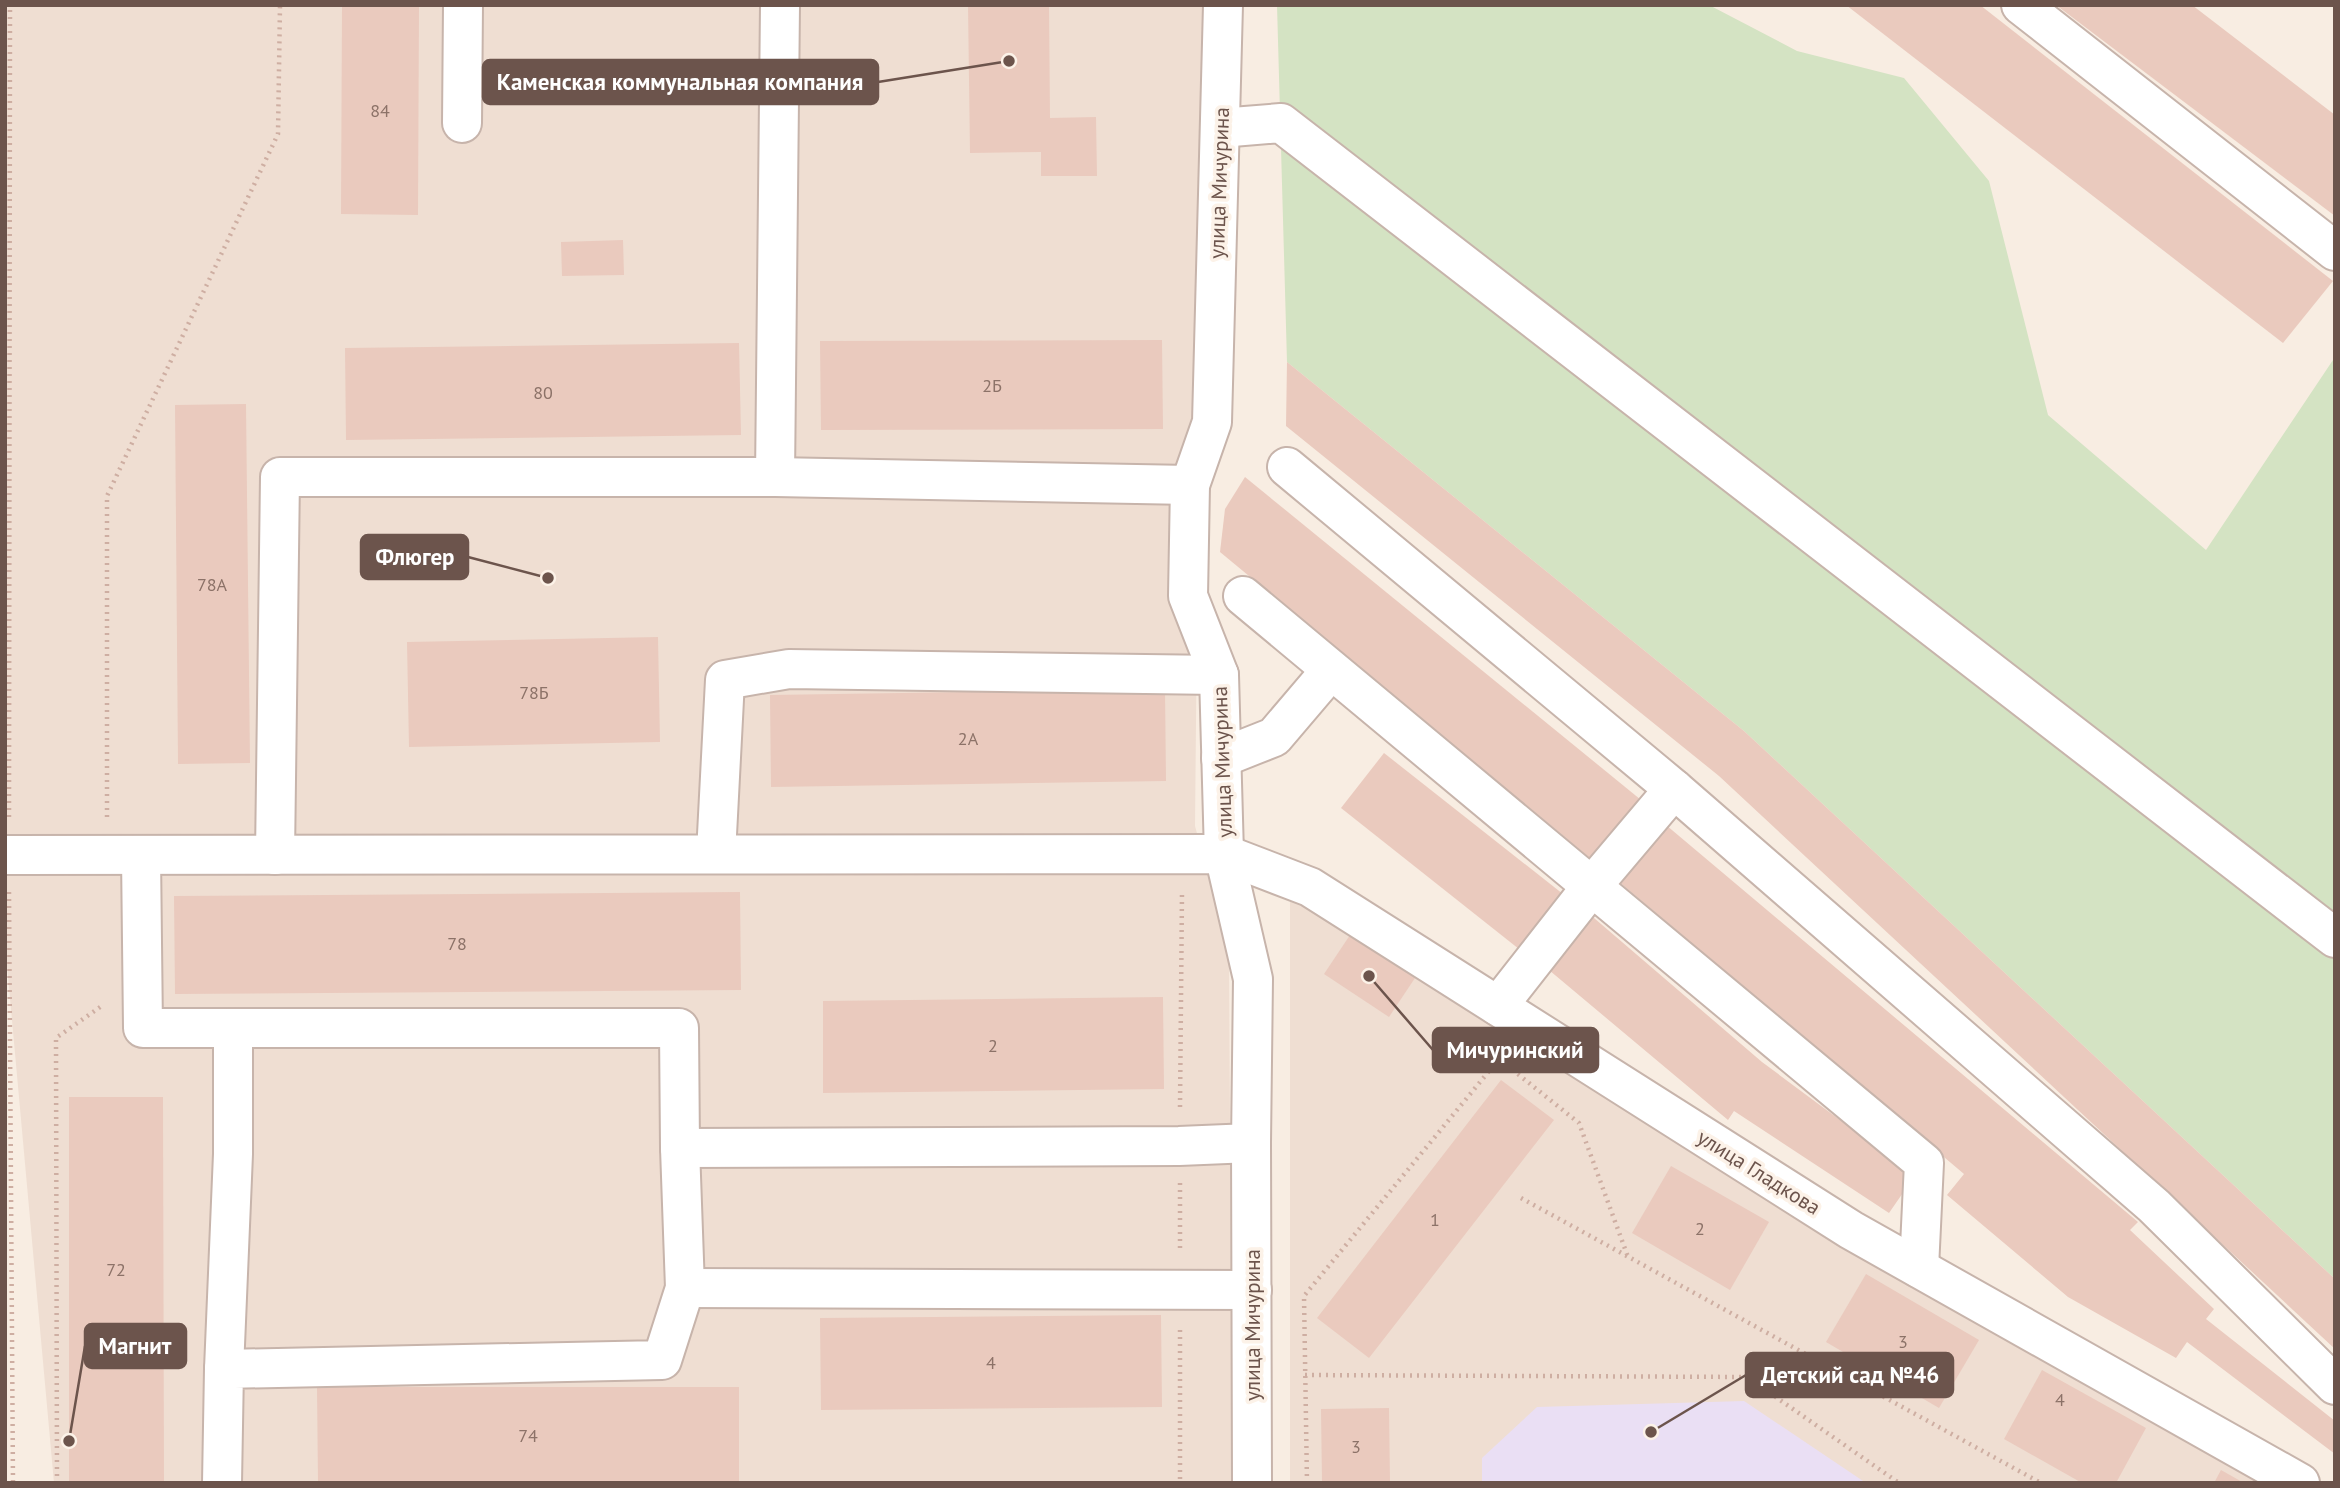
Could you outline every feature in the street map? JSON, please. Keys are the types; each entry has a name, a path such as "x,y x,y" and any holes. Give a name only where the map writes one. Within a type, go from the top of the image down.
{"street":[{"path":"462,123 463,5"},
{"path":"775,477 780,5"},
{"name":"улица Мичурина","path":"1223,5 1212,422 1190,485 1188,596 1219,675 1224,854 1253,979 1252,1483"},
{"path":"2021,5 2335,251"},
{"path":"1220,128 1281,123 2335,938"},
{"path":"1287,467 1674,789 2154,1206 2335,1385"},
{"path":"275,855 280,477 775,477 1190,485"},
{"path":"1243,596 1924,1163 1919,1268"},
{"path":"716,855 725,680 789,669 1219,675"},
{"path":"1221,758 1274,737 1331,670"},
{"path":"1497,1006 1591,886 1674,789"},
{"path":"7,855 1224,854"},
{"name":"улица Гладкова","path":"1224,854 1310,887 1851,1230 2300,1483"},
{"path":"124,855 143,1028 679,1028 685,1288 662,1360 224,1369"},
{"path":"222,1483 233,1154 233,1028"},
{"path":"680,1148 1166,1146 1251,1143"},
{"path":"685,1288 1252,1290"}],"path":[{"path":"10,5 7,855 13,1483"},
{"path":"124,855 107,496 278,134 280,5"},
{"path":"57,1483 56,1038 109,1001"},
{"path":"1307,1483 1304,1296 1499,1059 1578,1123 1628,1256"},
{"path":"1521,1198 2041,1483"},
{"path":"1305,1375 1747,1377 1899,1483"}],"shaded area":[{"path":"5,5 1203,5 1195,826 1229,951 1232,1483 54,1483 5,943"},
{"path":"1290,897 2295,1483 1290,1483"},
{"path":"1744,1401 1866,1483 1482,1483 1482,1458 1537,1407"}],"green space":[{"path":"1277,5 1709,5 1797,51 1904,78 1989,181 2048,415 2206,550 2335,357 2335,1279 1744,731 1287,362"}],"building":[{"path":"342,5 419,5 418,215 341,214"},
{"path":"968,5 1049,5 1050,118 1096,117 1097,176 1041,176 1041,152 970,153"},
{"path":"1846,5 1980,5 2333,281 2283,343"},
{"path":"2056,5 2192,5 2335,115 2335,216"},
{"path":"623,240 624,275 562,276 561,242"},
{"path":"1162,340 1163,429 821,430 820,341"},
{"path":"739,343 741,435 346,440 345,348"},
{"path":"1287,362 1744,731 2335,1279 2335,1349 1719,776 1286,426"},
{"path":"246,404 250,763 178,764 175,405"},
{"path":"1245,477 1646,804 1596,863 1220,552 1225,509"},
{"path":"658,637 660,742 409,747 407,642"},
{"path":"1165,689 1166,781 771,787 770,695"},
{"path":"1384,753 1568,898 1524,953 1341,808"},
{"path":"1666,825 2138,1222 2130,1230 2214,1309 2206,1319 2335,1421 2335,1454 2187,1342 2176,1358 2068,1297 1947,1195 1964,1174 1618,881"},
{"path":"740,892 741,990 175,994 174,896"},
{"path":"1587,912 1762,1062 1902,1166 1907,1187 1889,1213 1734,1111 1728,1120 1543,965"},
{"path":"1350,935 1415,978 1389,1017 1324,974"},
{"path":"1163,997 1164,1089 823,1093 823,1001"},
{"path":"1501,1080 1554,1120 1369,1358 1317,1318"},
{"path":"69,1097 163,1097 164,1483 69,1483"},
{"path":"1671,1166 1769,1222 1730,1290 1632,1233"},
{"path":"1866,1274 1979,1340 1939,1408 1826,1342"},
{"path":"1161,1315 1162,1407 821,1410 820,1318"},
{"path":"2042,1370 2146,1428 2116,1483 2082,1483 2004,1439"},
{"path":"317,1387 739,1387 739,1483 318,1483"},
{"path":"1389,1408 1390,1483 1322,1483 1321,1409"},
{"path":"2221,1470 2244,1483 2214,1483"}],"place":[{"name":"Каменская коммунальная компания","path":"1009,61"},
{"name":"Флюгер","path":"548,578"},
{"name":"Мичуринский","path":"1369,976"},
{"name":"Детский сад №46","path":"1651,1432"},
{"name":"Магнит","path":"69,1441"}]}
